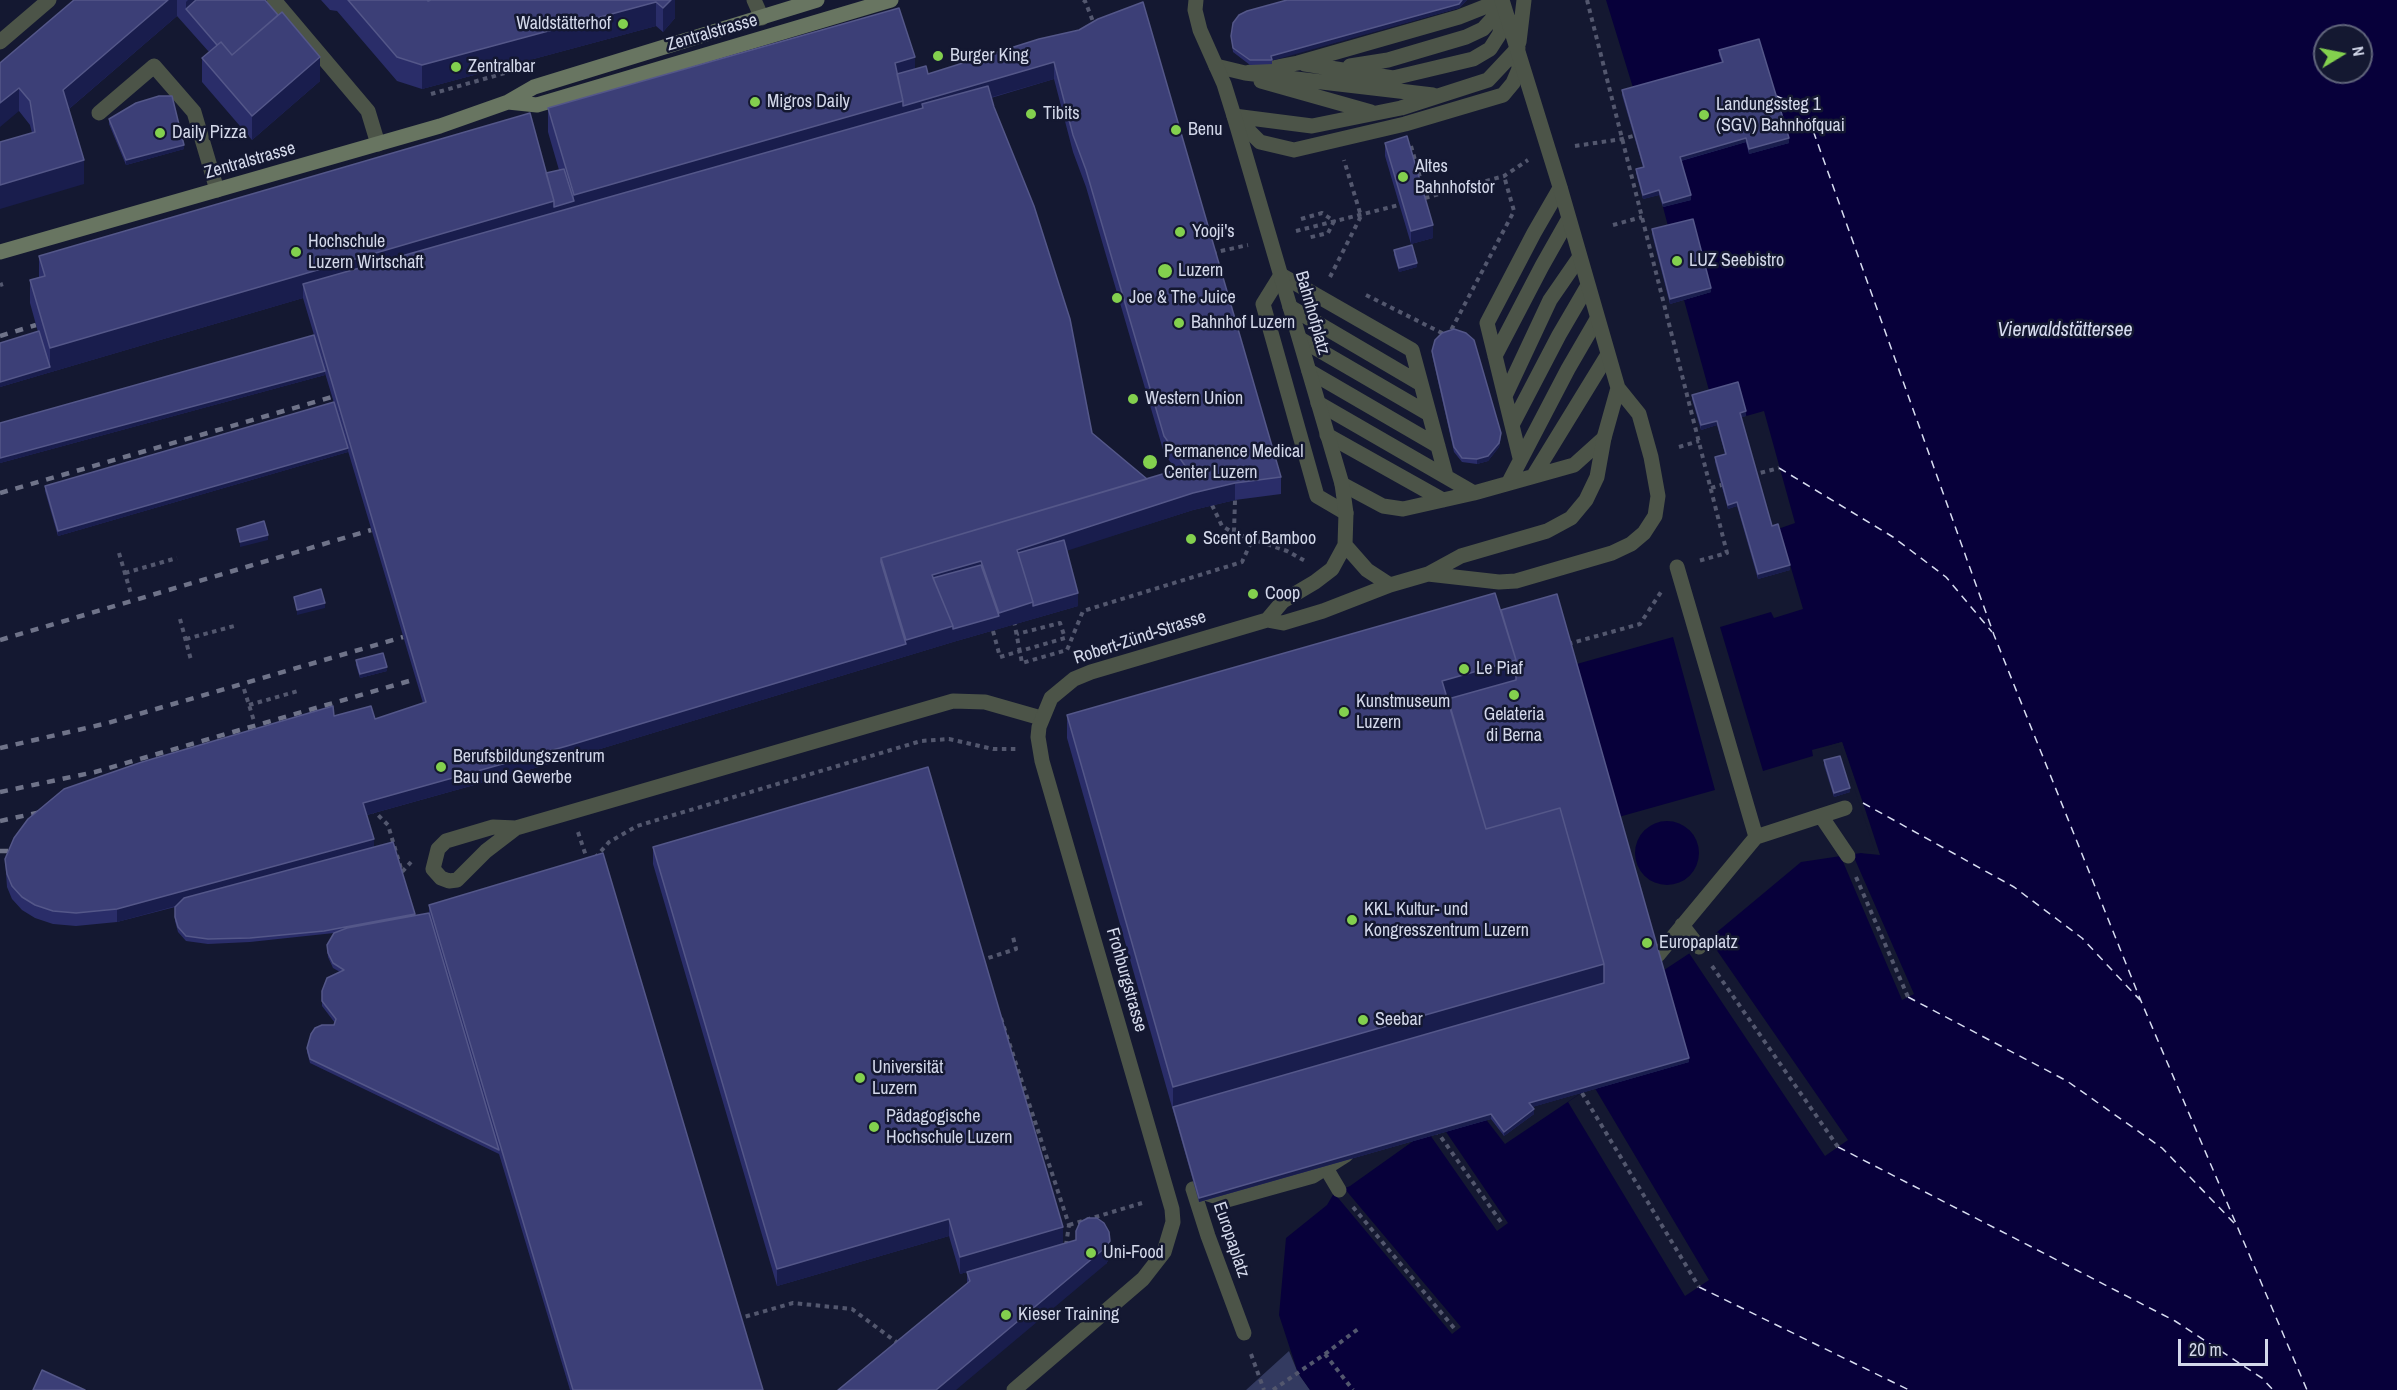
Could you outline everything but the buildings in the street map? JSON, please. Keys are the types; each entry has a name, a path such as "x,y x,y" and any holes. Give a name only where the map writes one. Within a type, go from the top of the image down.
{"main road":[{"name":"Zentralstrasse","path":"0,252 440,126 508,102 534,87 817,0"},
{"name":"Zentralstrasse","path":"508,102 537,105 891,0"}],"street":[{"path":"0,42 49,0"},
{"path":"274,0 368,111 378,144"},
{"path":"754,0 762,18"},
{"name":"Bahnhofplatz","path":"1196,0 1195,10 1200,30 1234,116 1342,484 1346,513 1345,545"},
{"path":"1245,73 1298,63 1459,17 1502,0"},
{"path":"1428,573 1499,582 1516,581 1612,553 1631,544 1644,533 1655,516 1658,496 1652,456 1639,414 1618,388 1502,0"},
{"path":"1336,68 1388,60 1466,37 1483,29 1493,18 1502,0"},
{"path":"1298,63 1393,78 1473,59 1490,50 1499,35 1503,23 1502,0"},
{"path":"1234,116 1260,142 1294,150 1405,124 1503,95 1513,83 1519,69 1518,48 1524,0"},
{"path":"1234,116 1312,126 1401,108 1488,81 1518,48"},
{"path":"99,113 154,66 194,112 218,190"},
{"path":"1216,66 1245,73 1436,96"},
{"path":"1245,73 1267,84 1375,112"},
{"path":"1520,458 1487,323 1560,188"},
{"path":"1495,356 1568,220"},
{"path":"1505,396 1550,300 1579,258"},
{"path":"1346,513 1317,496 1263,304 1281,275 1412,350 1446,476"},
{"path":"1512,425 1587,287"},
{"path":"1290,307 1421,384"},
{"path":"1509,482 1597,320"},
{"path":"1300,339 1429,414"},
{"path":"1534,475 1608,356"},
{"path":"1309,371 1438,446"},
{"path":"1267,620 1282,601 1332,569 1345,545 1367,570 1390,585 1428,573 1461,556 1547,531 1570,518 1586,500 1597,477 1604,438 1618,388"},
{"path":"1318,404 1474,493"},
{"path":"1327,435 1443,500"},
{"path":"1342,484 1383,506 1403,509 1474,493 1574,465 1604,438"},
{"path":"1677,567 1756,837"},
{"name":"Robert-Zünd-Strasse","path":"1041,718 1051,698 1074,679 1091,672 1267,620 1283,622 1293,620 1390,585"},
{"path":"516,828 486,851 457,880 449,881 441,878 433,869 438,849 446,841 460,835 493,827 516,828 944,704 961,700 979,701 1041,718"},
{"name":"Frohburgstrasse","path":"1014,1390 1143,1279 1164,1252 1173,1222 1172,1209 1039,748 1041,718"},
{"path":"1629,974 1658,955 1756,837 1845,808"},
{"path":"1821,816 1848,856"},
{"path":"1682,925 1699,947"},
{"name":"Europaplatz","path":"1244,1334 1193,1189 1227,1200 1313,1176 1354,1150"},
{"path":"1326,1168 1339,1190"},
{"path":"1212,1290 1224,1280"}],"path":[{"path":"1083,0 1095,27"},
{"path":"1566,645 1640,624 1677,567 1726,553 1587,0"},
{"path":"1575,146 1622,139 1645,132"},
{"path":"1330,277 1361,216 1338,140"},
{"path":"1410,142 1424,198 1504,176 1528,160"},
{"path":"1359,291 1448,336 1514,211 1504,176"},
{"path":"1296,231 1399,205"},
{"path":"1301,219 1322,213 1334,221"},
{"path":"1613,225 1642,217"},
{"path":"1306,238 1328,233 1334,221"},
{"path":"1212,254 1251,244"},
{"path":"1321,272 1340,282"},
{"path":"1678,447 1699,441"},
{"path":"1747,477 1779,468"},
{"path":"1711,488 1730,482"},
{"path":"1234,533 1235,500"},
{"path":"1212,505 1222,526 1234,533 1287,551 1308,562"},
{"path":"1012,613 1020,634 1022,663 1067,650 1083,610 1242,562 1253,538"},
{"path":"119,554 131,594"},
{"path":"125,573 177,558"},
{"path":"180,619 191,660"},
{"path":"993,631 1000,657 1065,638 1060,622 1020,634"},
{"path":"186,639 238,625"},
{"path":"244,689 254,721"},
{"path":"249,705 298,691"},
{"path":"587,865 609,842 637,826 921,741 948,739 993,749 1039,748"},
{"path":"578,831 590,870"},
{"path":"1848,856 1908,997"},
{"path":"986,971 982,960 1016,950 1013,937"},
{"path":"1699,947 1838,1147"},
{"path":"1000,1015 1069,1225 1066,1254"},
{"path":"1582,1093 1699,1287"},
{"path":"1434,1127 1503,1225"},
{"path":"1339,1190 1454,1328"},
{"path":"1069,1225 1142,1203"},
{"path":"732,1321 793,1303 852,1309 903,1347"},
{"path":"1273,1390 1358,1329"},
{"path":"1244,1334 1264,1390"},
{"path":"1325,1354 1353,1390"}],"shaded area":[{"path":"1289,1351 1298,1373 1310,1390 1246,1390"}],"water":[{"name":"Vierwaldstättersee","path":"1606,0 2397,0 2397,1390 1310,1390 1298,1373 1279,1315 1286,1238 1327,1205 1334,1193 1350,1186 1471,1100 1505,1144 1593,1085 1570,1032 1699,947 1801,862 1861,853 1879,854 1842,742 1812,750 1813,756 1763,771 1720,627 1771,612 1774,618 1803,609 1738,387 1710,394 1684,300 1711,292 1669,230 1663,207 1690,199 1634,91"},
{"path":"1673,637 1715,790 1608,820 1566,667"},
{"path":"1667,821 1679,823 1690,830 1697,841 1699,853 1697,865 1690,876 1679,883 1667,885 1655,883 1644,876 1637,865 1635,853 1637,841 1644,830 1655,823"}],"pier":[{"path":"1764,411 1795,523 1775,530 1743,417"},
{"path":"1842,742 1880,855 1861,853 1860,850 1875,851 1840,745 1826,749 1825,747"},
{"path":"1853,855 1914,994 1902,1000 1841,857"},
{"path":"1709,939 1848,1140 1825,1156 1689,953"},
{"path":"1593,1085 1709,1280 1685,1296 1568,1102"},
{"path":"1440,1123 1508,1223 1497,1231 1428,1132"},
{"path":"1344,1188 1461,1327 1452,1334 1334,1193"}],"ferry route":[{"path":"1776,96 1805,108 1994,635 2141,1001 2307,1390"},
{"path":"1779,468 1893,537 1946,577 1992,632"},
{"path":"1863,803 2014,887 2082,938 2140,1000"},
{"path":"1908,997 2067,1081 2162,1148 2237,1226"},
{"path":"1838,1147 2175,1321 2262,1378 2273,1390"},
{"path":"1699,1287 1909,1390"}],"railway":[{"path":"0,336 36,325"},
{"path":"0,493 332,397"},
{"path":"0,640 371,530"},
{"path":"0,748 108,723 403,637"},
{"path":"0,792 95,772 416,679"},
{"path":"0,821 50,810"},
{"path":"0,851 14,851"}],"place":[{"name":"Waldstätterhof","path":"623,24"},
{"name":"Burger King","path":"938,56"},
{"name":"Zentralbar","path":"456,67"},
{"name":"Migros Daily","path":"755,102"},
{"name":"Tibits","path":"1031,114"},
{"name":"Landungssteg 1 (SGV) Bahnhofquai","path":"1704,115"},
{"name":"Benu","path":"1176,130"},
{"name":"Daily Pizza","path":"160,133"},
{"name":"Altes Bahnhofstor","path":"1403,177"},
{"name":"Yooji's","path":"1180,232"},
{"name":"Hochschule Luzern Wirtschaft","path":"296,252"},
{"name":"LUZ Seebistro","path":"1677,261"},
{"name":"Luzern","path":"1165,271"},
{"name":"Joe & The Juice","path":"1117,298"},
{"name":"Bahnhof Luzern","path":"1179,323"},
{"name":"Western Union","path":"1133,399"},
{"name":"Permanence Medical Center Luzern","path":"1150,462"},
{"name":"Scent of Bamboo","path":"1191,539"},
{"name":"Coop","path":"1253,594"},
{"name":"Le Piaf","path":"1464,669"},
{"name":"Gelateria di Berna","path":"1514,695"},
{"name":"Kunstmuseum Luzern","path":"1344,712"},
{"name":"Berufsbildungszentrum Bau und Gewerbe","path":"441,767"},
{"name":"KKL Kultur- und Kongresszentrum Luzern","path":"1352,920"},
{"name":"Europaplatz","path":"1647,943"},
{"name":"Seebar","path":"1363,1020"},
{"name":"Universität Luzern","path":"860,1078"},
{"name":"Pädagogische Hochschule Luzern","path":"874,1127"},
{"name":"Uni-Food","path":"1091,1253"},
{"name":"Kieser Training","path":"1006,1315"}]}
